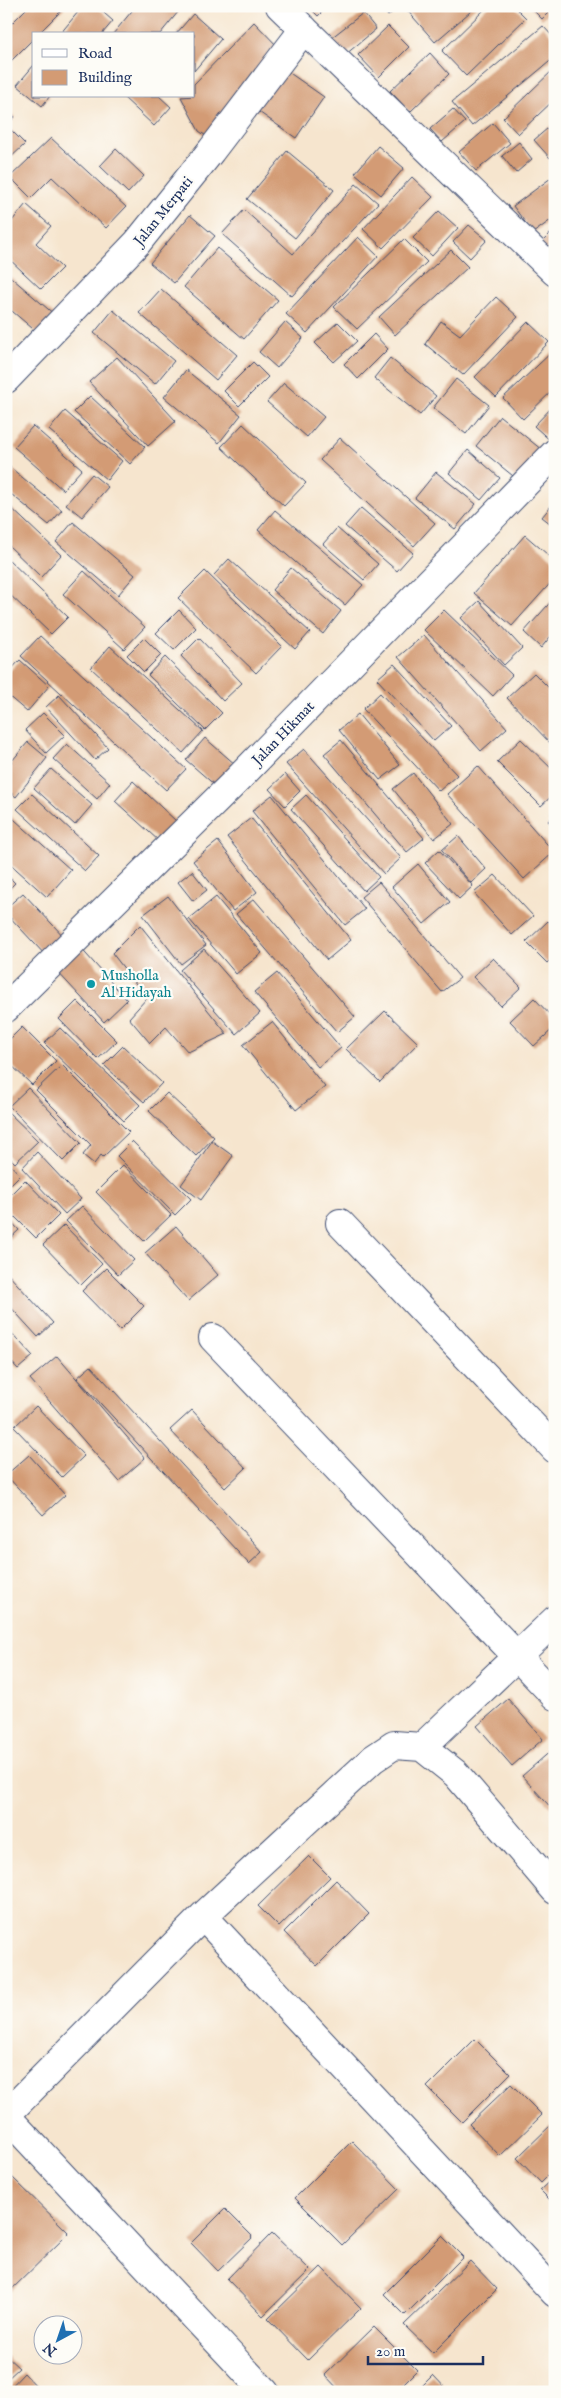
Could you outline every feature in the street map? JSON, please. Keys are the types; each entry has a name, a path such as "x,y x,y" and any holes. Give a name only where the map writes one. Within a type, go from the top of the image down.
{"street":[{"path":"280,6 555,272"},
{"name":"Jalan Merpati","path":"6,379 137,243 211,151 304,29"},
{"name":"Jalan Hikmat","path":"6,1008 236,781 555,453"},
{"path":"340,1223 555,1449"},
{"path":"213,1338 555,1696"},
{"path":"422,1747 555,1620"},
{"path":"265,2392 6,2116 203,1916 374,1759 394,1745 422,1747 456,1774 555,1890"},
{"path":"203,1916 555,2293"}],"building":[{"path":"29,6 66,6 40,32 32,32 32,40 11,61 6,57 6,29"},
{"path":"83,6 96,6 113,21 104,32 62,32"},
{"path":"136,6 183,6 162,32 115,32"},
{"path":"308,6 328,6 318,16"},
{"path":"380,6 399,6 388,16"},
{"path":"409,6 477,6 435,42 406,9"},
{"path":"488,6 514,6 526,18 466,76 442,51"},
{"path":"529,6 555,6 542,19"},
{"path":"363,13 376,29 345,55 331,38"},
{"path":"193,14 221,39 195,70 195,32 178,32"},
{"path":"254,22 281,50 212,140 199,131 182,98 195,98 195,83"},
{"path":"388,26 409,47 379,77 358,55"},
{"path":"543,26 555,39 555,57 472,126 452,102"},
{"path":"430,53 449,74 410,112 390,91"},
{"path":"32,67 32,98 17,85"},
{"path":"555,68 555,99 518,134 503,118"},
{"path":"284,69 324,97 296,138 256,110"},
{"path":"32,98 48,98 42,106"},
{"path":"124,98 161,98 171,107 154,126"},
{"path":"6,108 15,117 6,125"},
{"path":"453,109 465,122 442,142 430,129"},
{"path":"555,122 555,155 550,158 534,140"},
{"path":"493,123 510,143 476,171 459,152"},
{"path":"9,128 25,144 6,162 6,131"},
{"path":"51,138 126,207 106,228 52,177 31,198 10,177"},
{"path":"519,142 532,159 516,173 502,156"},
{"path":"378,146 404,168 381,195 355,173"},
{"path":"116,149 144,176 128,193 100,166"},
{"path":"287,151 334,190 295,238 247,199"},
{"path":"555,175 555,217 533,233 513,206"},
{"path":"412,177 433,197 383,248 363,229"},
{"path":"356,184 378,203 292,296 222,234 244,210 293,254"},
{"path":"26,204 51,226 36,243 62,268 41,289 6,256 7,227"},
{"path":"439,211 458,228 432,256 413,238"},
{"path":"190,215 215,236 174,283 150,263"},
{"path":"469,225 487,240 470,258 453,242"},
{"path":"555,229 555,259 540,244"},
{"path":"358,237 378,256 307,333 286,314"},
{"path":"404,239 427,262 357,329 334,307"},
{"path":"217,248 278,300 244,339 184,287"},
{"path":"451,250 468,267 395,335 379,317"},
{"path":"6,273 55,315 39,334 6,306"},
{"path":"161,289 237,355 216,380 139,313"},
{"path":"496,297 518,317 463,375 425,344 441,321 460,335"},
{"path":"113,310 174,361 155,384 94,333"},
{"path":"285,322 303,338 277,368 259,352"},
{"path":"338,322 357,341 334,362 315,343"},
{"path":"528,322 549,342 496,397 475,377"},
{"path":"374,334 388,349 358,379 344,364"},
{"path":"555,349 555,388 523,419 503,398"},
{"path":"117,357 176,421 148,446 89,382"},
{"path":"390,358 436,396 420,415 374,378"},
{"path":"253,362 268,377 239,406 224,391"},
{"path":"186,370 241,415 219,443 164,397"},
{"path":"456,379 489,405 466,434 433,408"},
{"path":"284,383 324,417 307,437 267,402"},
{"path":"90,396 145,447 130,464 74,412"},
{"path":"555,404 555,442 553,443 534,426"},
{"path":"65,411 122,461 107,480 49,430"},
{"path":"500,416 542,450 518,480 476,446"},
{"path":"243,424 306,483 284,506 221,447"},
{"path":"33,426 82,469 63,490 14,447"},
{"path":"340,438 435,523 414,546 320,460"},
{"path":"468,450 500,478 481,500 449,473"},
{"path":"6,464 62,510 49,525 6,490"},
{"path":"436,472 476,504 455,529 415,498"},
{"path":"92,474 108,487 82,517 66,504"},
{"path":"555,501 555,527 542,517"},
{"path":"6,503 61,555 41,577 6,543"},
{"path":"361,508 413,553 397,571 345,526"},
{"path":"275,510 363,585 345,605 258,530"},
{"path":"73,522 135,575 118,595 56,542"},
{"path":"337,528 378,564 364,580 323,544"},
{"path":"525,535 555,561 555,578 512,626 474,593"},
{"path":"6,557 68,617 51,634 6,591"},
{"path":"229,559 310,632 295,649 214,575"},
{"path":"291,568 341,611 323,634 272,590"},
{"path":"84,571 145,627 124,649 63,594"},
{"path":"205,571 282,646 256,673 178,598"},
{"path":"555,597 555,631 541,648 524,632"},
{"path":"479,601 522,648 504,665 461,618"},
{"path":"179,610 196,628 174,650 156,633"},
{"path":"444,610 512,675 493,696 424,630"},
{"path":"424,635 507,728 481,751 398,657"},
{"path":"40,636 186,769 166,790 21,656"},
{"path":"144,638 161,655 144,672 127,655"},
{"path":"199,638 242,683 223,701 181,656"},
{"path":"110,646 203,731 183,753 91,668"},
{"path":"165,657 222,713 205,730 148,675"},
{"path":"20,660 49,686 27,712 6,694 6,675"},
{"path":"394,664 451,726 434,741 377,679"},
{"path":"534,673 555,694 555,742 552,745 507,698"},
{"path":"380,693 457,775 439,791 363,709"},
{"path":"59,695 108,748 95,760 46,707"},
{"path":"43,713 65,735 46,753 25,730"},
{"path":"358,714 400,765 380,780 339,730"},
{"path":"205,738 236,765 217,787 186,760"},
{"path":"521,739 555,772 555,793 541,806 497,762"},
{"path":"341,740 424,838 407,852 324,754"},
{"path":"28,742 47,758 16,797 6,789 6,768"},
{"path":"67,744 110,783 97,799 53,759"},
{"path":"304,749 401,858 384,874 286,764"},
{"path":"478,766 554,852 524,879 447,794"},
{"path":"51,769 92,805 75,825 34,788"},
{"path":"413,773 453,824 434,839 393,789"},
{"path":"285,774 300,791 285,806 269,789"},
{"path":"133,781 176,821 159,841 115,801"},
{"path":"32,794 99,856 85,871 17,809"},
{"path":"272,795 365,909 345,925 252,811"},
{"path":"306,795 379,877 364,891 291,809"},
{"path":"6,812 71,870 47,897 6,860"},
{"path":"555,815 555,828 548,821"},
{"path":"251,818 351,940 327,960 227,837"},
{"path":"458,836 486,869 471,883 442,850"},
{"path":"218,841 257,892 233,911 193,861"},
{"path":"439,850 473,886 459,899 425,863"},
{"path":"418,864 450,902 424,924 392,887"},
{"path":"192,871 207,890 193,901 178,882"},
{"path":"6,874 15,883 6,892"},
{"path":"495,875 533,916 512,935 474,893"},
{"path":"379,882 460,978 442,992 361,897"},
{"path":"23,893 67,940 47,957 6,913 6,908"},
{"path":"168,896 206,945 181,964 143,915"},
{"path":"216,897 262,953 236,974 189,919"},
{"path":"254,899 355,1017 337,1032 236,914"},
{"path":"548,921 555,928 555,956 547,963 526,942"},
{"path":"140,925 227,1034 188,1052 166,1027 150,1043 129,1018 147,998 112,953"},
{"name":"Musholla Al Hidayah","path":"78,945 127,1000 104,1022 55,969"},
{"path":"204,949 260,1013 236,1034 180,970"},
{"path":"493,958 521,987 501,1006 473,977"},
{"path":"277,973 341,1048 318,1067 254,992"},
{"path":"534,998 555,1020 555,1027 534,1046 510,1021"},
{"path":"77,1001 117,1041 98,1059 59,1019"},
{"path":"385,1011 418,1043 380,1082 346,1049"},
{"path":"272,1022 325,1087 296,1110 243,1045"},
{"path":"22,1027 56,1061 32,1085 6,1060 6,1043"},
{"path":"60,1028 140,1105 124,1121 44,1043"},
{"path":"123,1046 162,1083 144,1102 104,1065"},
{"path":"62,1065 129,1132 103,1157 101,1155 94,1164 83,1155 91,1145 36,1090"},
{"path":"28,1088 81,1143 63,1161 9,1106"},
{"path":"167,1093 214,1137 196,1156 149,1111"},
{"path":"6,1110 38,1141 15,1163 6,1154"},
{"path":"132,1141 191,1199 175,1215 117,1156"},
{"path":"212,1141 233,1156 201,1200 181,1185"},
{"path":"37,1152 81,1199 65,1214 22,1168"},
{"path":"6,1160 20,1175 6,1189"},
{"path":"123,1165 171,1215 144,1241 96,1192"},
{"path":"25,1180 59,1215 36,1238 6,1208 6,1199"},
{"path":"82,1206 134,1260 118,1275 66,1221"},
{"path":"6,1216 19,1230 6,1242"},
{"path":"64,1225 102,1264 81,1285 43,1245"},
{"path":"176,1226 218,1275 188,1301 145,1253"},
{"path":"106,1268 144,1306 120,1330 82,1291"},
{"path":"6,1272 53,1323 38,1337 6,1302"},
{"path":"6,1327 33,1356 18,1369 6,1356"},
{"path":"57,1356 145,1458 119,1481 30,1379"},
{"path":"91,1366 262,1552 249,1564 77,1378"},
{"path":"36,1406 84,1456 62,1477 14,1427"},
{"path":"192,1410 246,1468 225,1488 170,1430"},
{"path":"29,1455 65,1495 43,1515 6,1475"},
{"path":"508,1699 543,1739 512,1766 477,1726"},
{"path":"553,1749 555,1750 555,1812 522,1776"},
{"path":"309,1856 330,1877 279,1927 258,1906"},
{"path":"336,1880 369,1914 317,1966 284,1932"},
{"path":"475,2039 510,2074 462,2122 427,2087"},
{"path":"511,2084 542,2115 500,2156 469,2124"},
{"path":"555,2121 555,2169 541,2183 517,2158"},
{"path":"352,2141 399,2189 342,2245 295,2198"},
{"path":"11,2176 69,2233 6,2295 6,2181"},
{"path":"555,2176 555,2205 540,2190"},
{"path":"225,2209 253,2237 218,2271 191,2243"},
{"path":"272,2233 310,2270 263,2316 227,2279"},
{"path":"442,2236 463,2257 405,2315 384,2294"},
{"path":"470,2261 497,2289 433,2353 404,2325"},
{"path":"321,2267 361,2308 308,2360 268,2319"},
{"path":"374,2327 417,2370 395,2392 341,2392 325,2375"},
{"path":"6,2356 19,2368 6,2380"},
{"path":"24,2373 42,2392 6,2392"},
{"path":"433,2375 449,2392 416,2392"}],"place":[{"name":"Musholla Al Hidayah","path":"91,984"}]}
